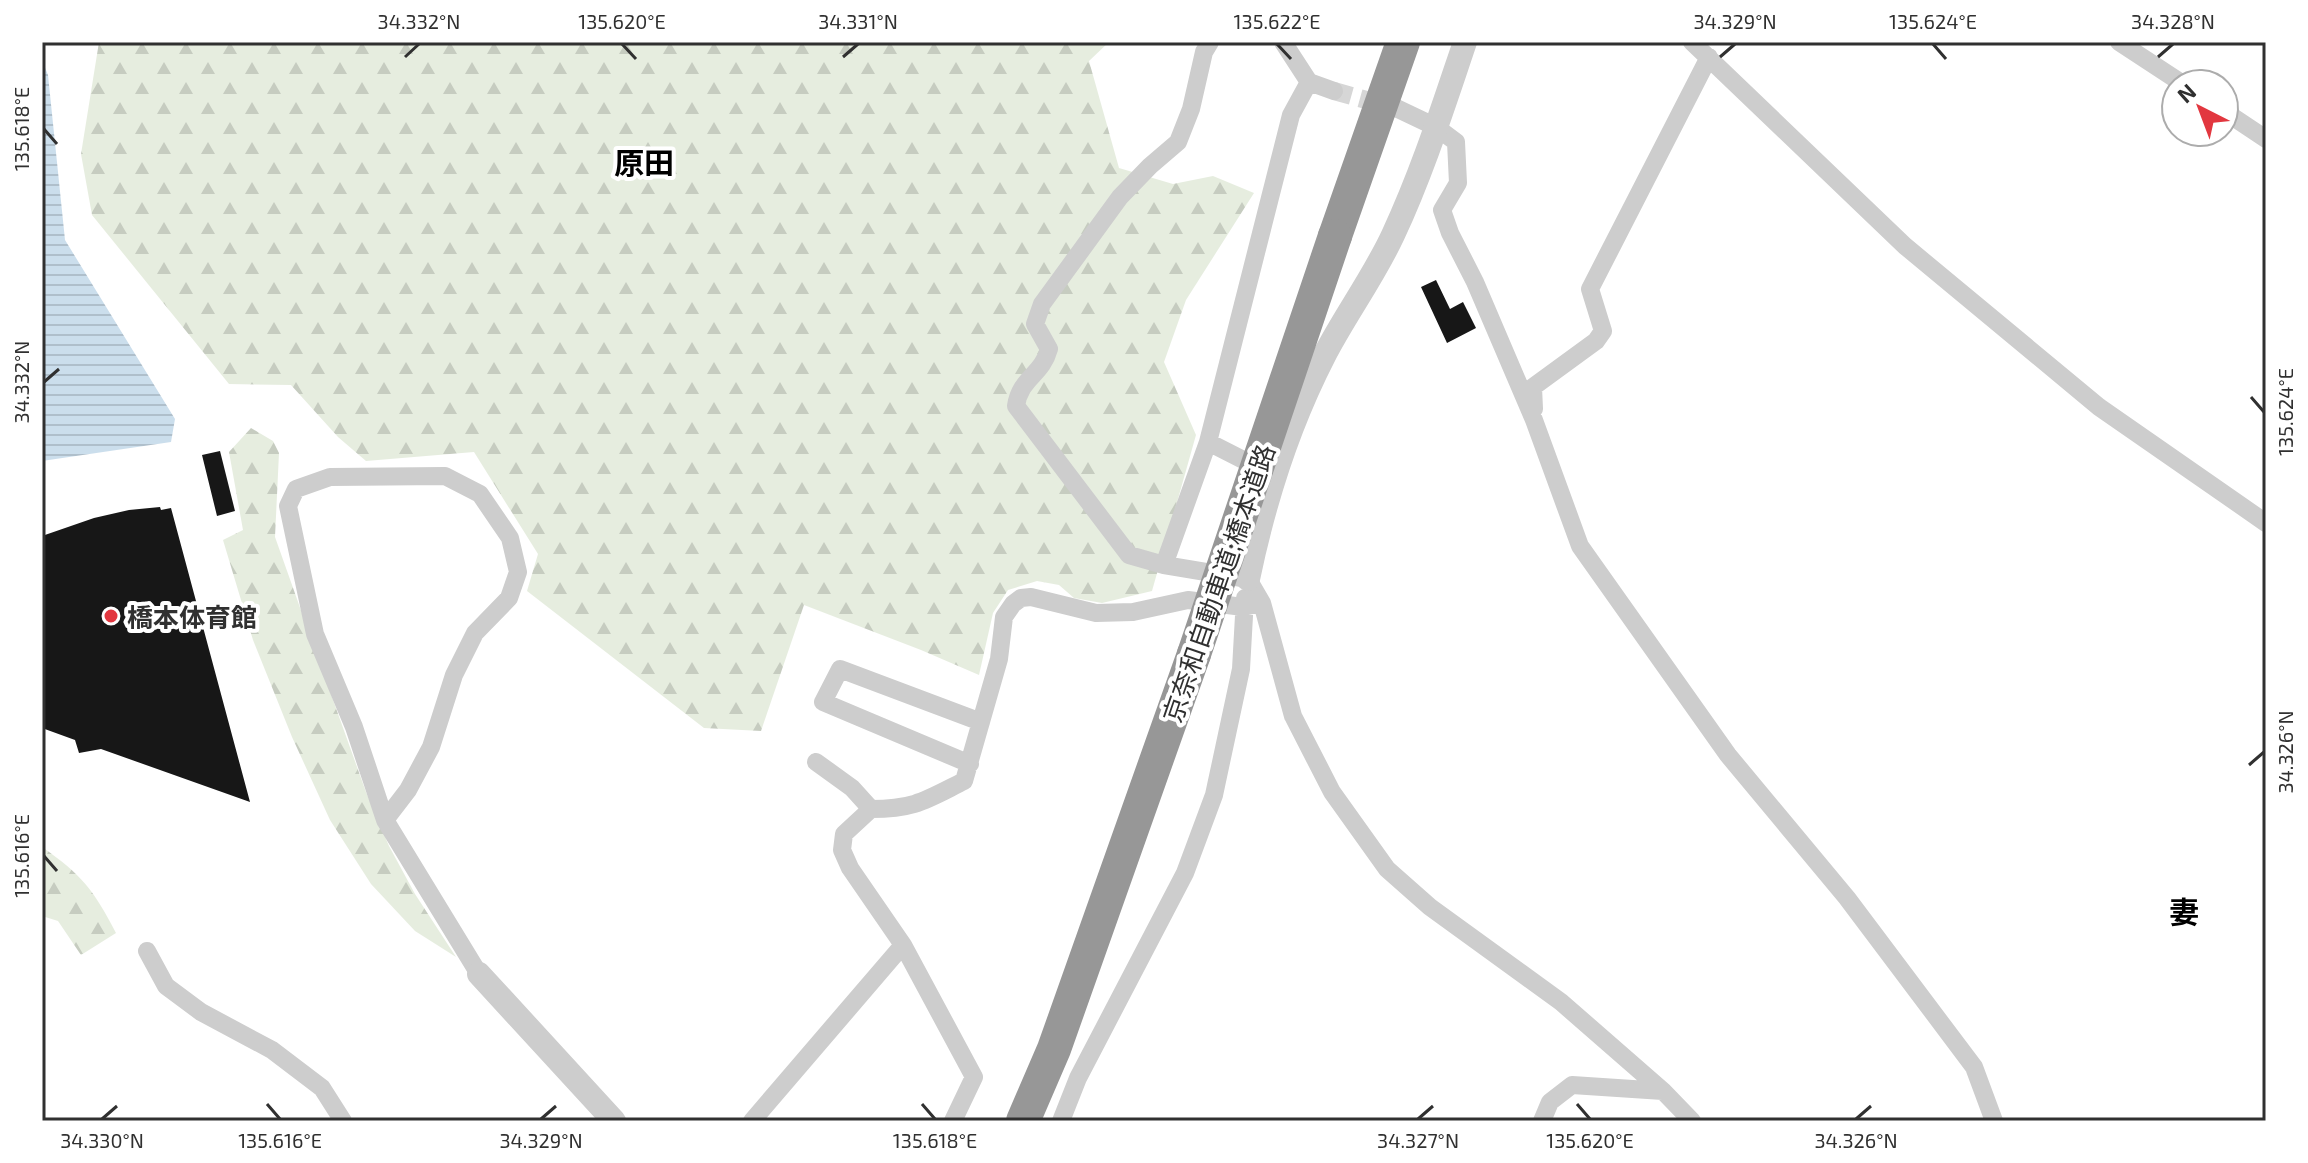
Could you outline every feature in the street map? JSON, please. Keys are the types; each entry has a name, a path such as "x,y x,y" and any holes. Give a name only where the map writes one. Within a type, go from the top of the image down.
{"highway":[{"name":"京奈和自動車道;橋本道路","path":"1023,1121 1054,1049 1194,654 1403,42"}],"street":[{"path":"1210,42 1204,52 1191,109 1178,142 1120,197 1042,304 1035,324 1049,349 1046,361 1018,391 1016,406 1129,555 1164,565 1248,579"},
{"path":"1283,42 1309,82 1334,91"},
{"path":"1061,1121 1078,1078 1185,873 1214,795 1241,669 1243,607 1248,579 1274,476 1324,355 1371,280 1394,234 1465,42"},
{"path":"1692,42 1905,246 2099,407 2266,523"},
{"path":"2119,42 2160,69"},
{"path":"1534,420 1533,387 1596,341 1603,331 1590,289 1709,57"},
{"path":"1164,565 1208,442 1291,115 1309,82"},
{"path":"1394,107 1436,127 1456,142 1458,183 1442,210 1534,420 1580,546 1728,755 1847,898 1974,1067 1994,1121"},
{"path":"2240,122 2266,139"},
{"path":"1208,442 1274,476"},
{"path":"385,820 408,790 431,747 454,675 475,633 509,598 518,572 510,538 480,494 445,476 330,477 296,489 288,506 315,634 354,727 385,820 479,974 614,1121"},
{"path":"1248,579 1262,603 1293,716 1332,792 1387,869 1430,907 1561,1002 1663,1091 1692,1121"},
{"path":"953,1121 974,1077 903,945 850,868 842,850 844,834 871,809 917,805 964,781 999,659 1004,617 1021,598 1031,597 1096,613 1133,612 1188,600 1243,607 1262,603"},
{"path":"970,764 823,702 840,669 981,722"},
{"path":"816,762 852,788 871,809"},
{"path":"752,1121 903,945"},
{"path":"147,951 166,986 201,1012 272,1050 322,1088 343,1121"},
{"path":"1542,1121 1550,1102 1572,1085 1663,1091"}],"green space":[{"path":"99,42 1109,42 1089,61 1119,168 1173,184 1213,176 1254,193 1186,300 1164,362 1196,435 1152,591 1102,603 1074,598 1059,585 1037,581 1008,590 993,613 979,675 804,605 761,731 704,728 527,591 538,554 474,452 366,461 338,437 291,385 229,384 92,215 81,154"},
{"path":"251,428 273,441 279,453 275,537 366,792 389,846 415,894 456,957 415,931 371,884 330,820 253,640 223,540 243,530 229,452"},
{"path":"42,847 85,884 116,933 81,955 58,921 42,916"}],"water":[{"path":"42,60 48,75 65,240 175,419 171,442 42,461"}],"building":[{"path":"1436,280 1450,309 1463,302 1476,328 1447,343 1421,287"},
{"path":"220,451 235,511 217,516 202,455"},
{"path":"160,507 161,510 171,508 250,802 101,749 79,753 75,740 42,728 42,536 94,518"}],"tunnel":[{"path":"1334,91 1388,106"}],"place":[{"name":"橋本体育館","path":"111,616"}],"district":[{"name":"原田","path":"644,162"},
{"name":"妻","path":"2184,911"}]}
